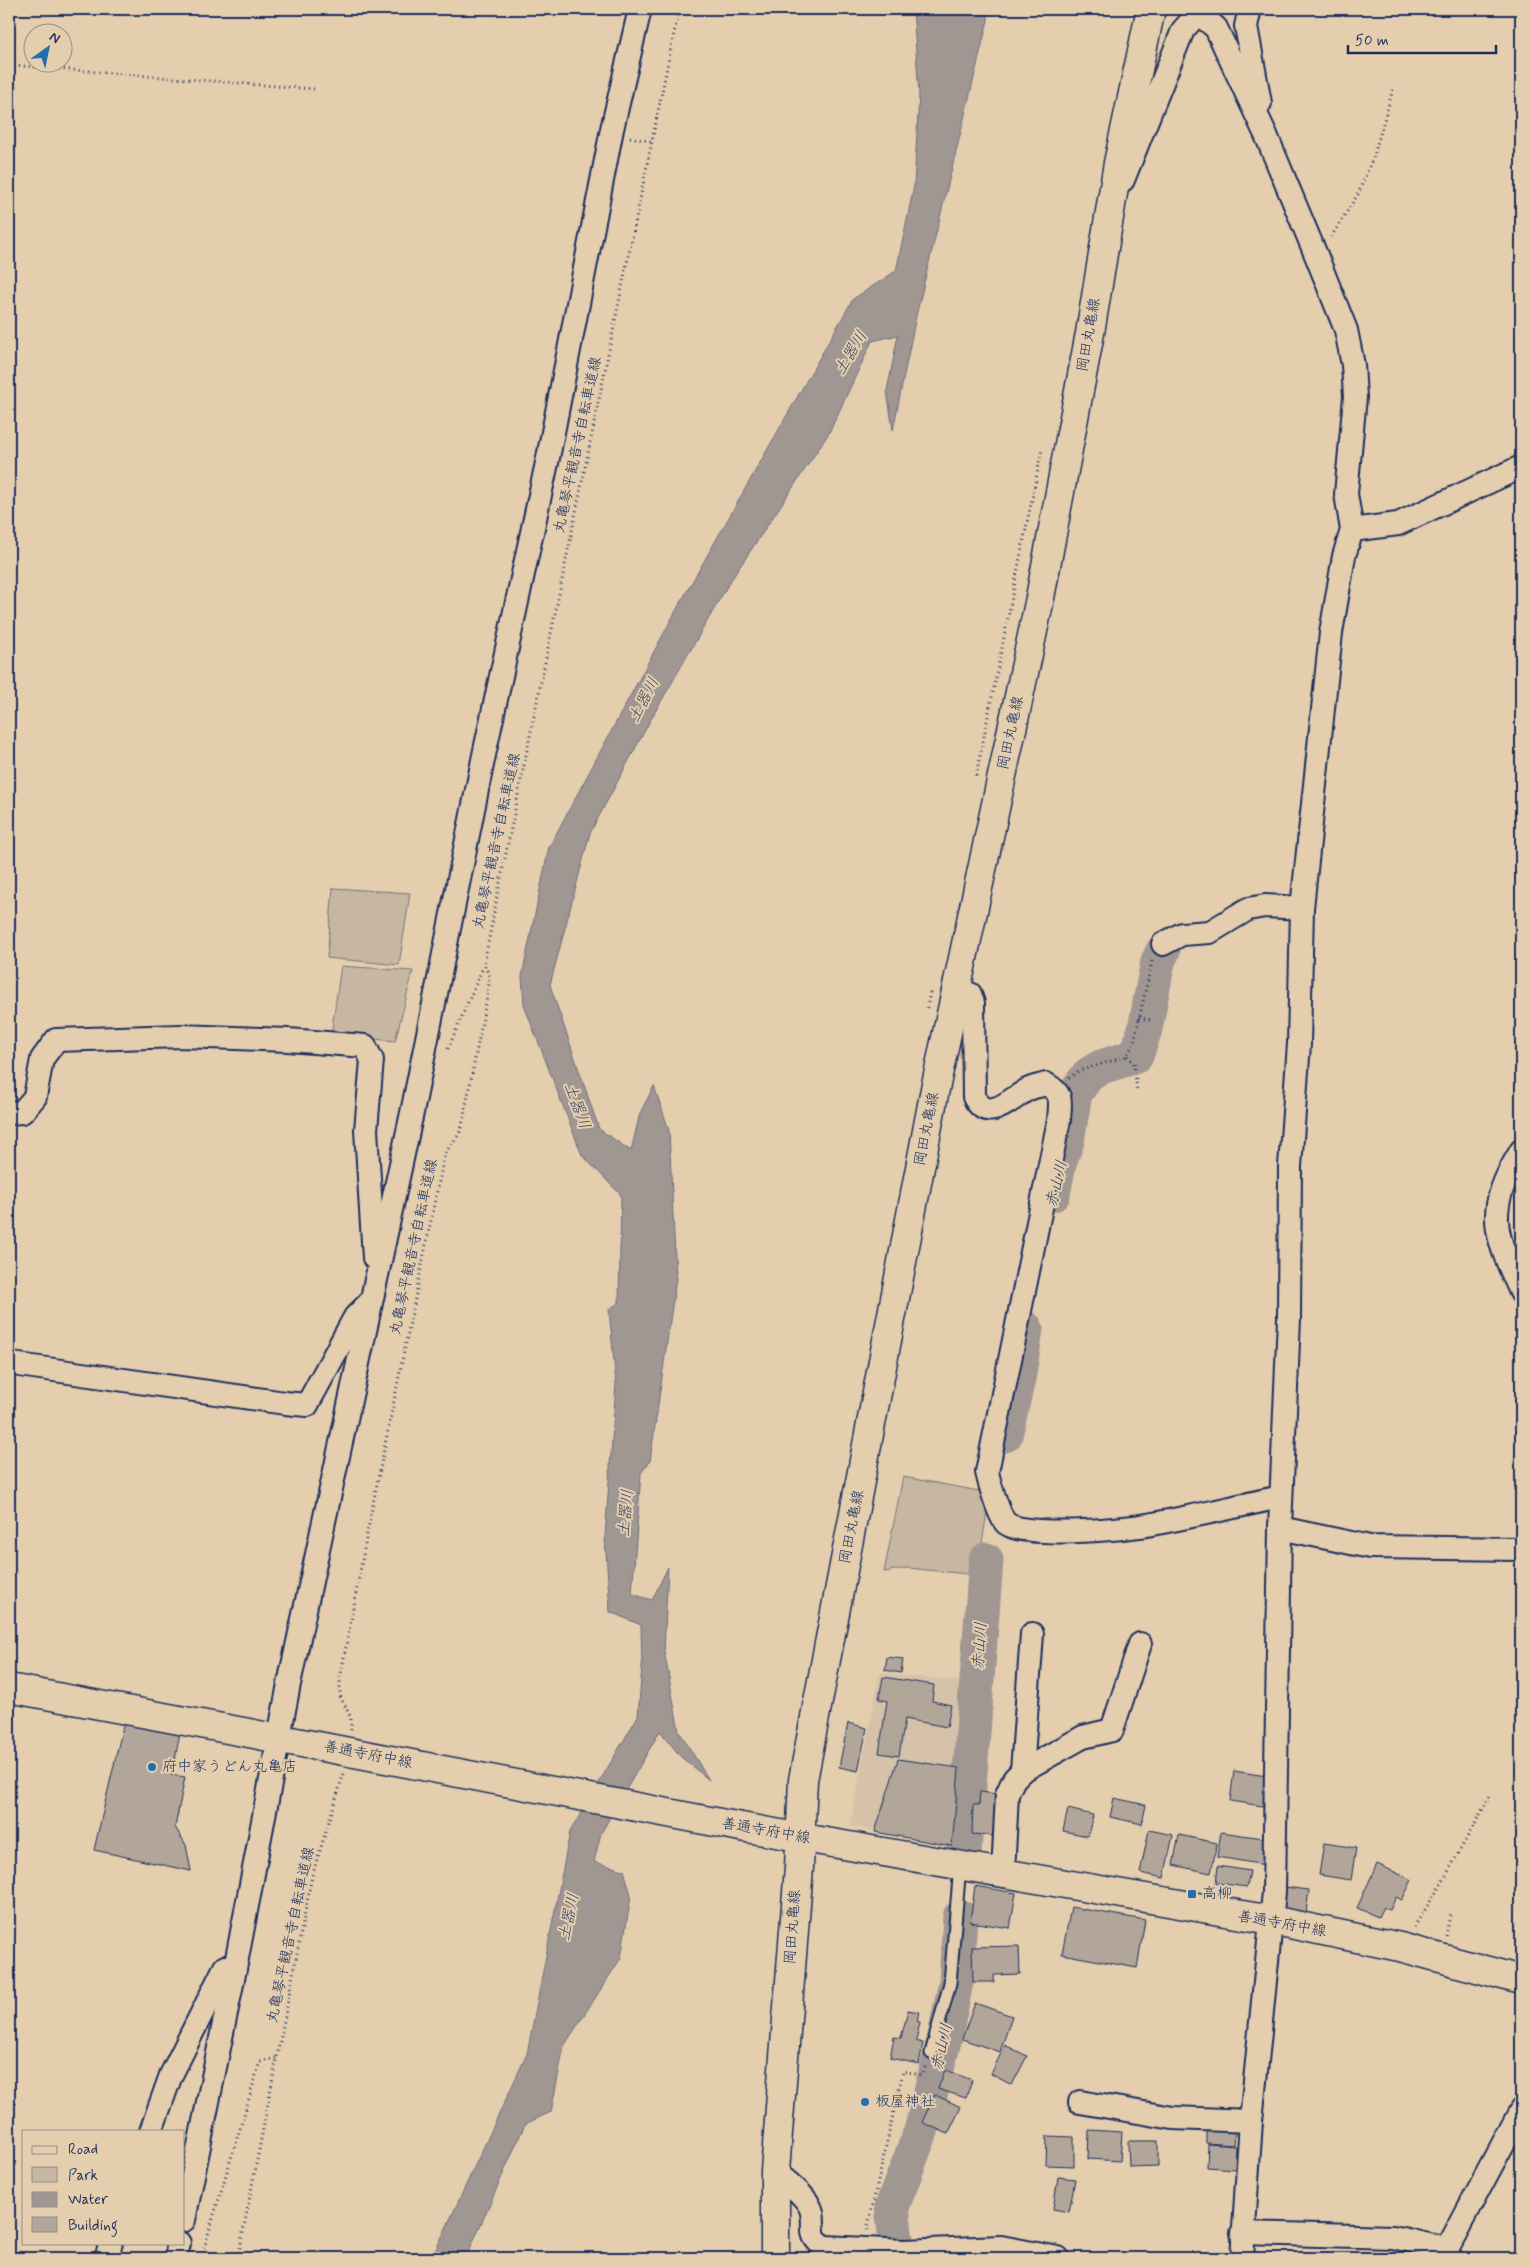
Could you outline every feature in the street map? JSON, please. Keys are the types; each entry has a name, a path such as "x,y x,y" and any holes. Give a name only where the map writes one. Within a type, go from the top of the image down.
{"main road":[{"name":"岡田丸亀線","path":"775,2258 775,2171 803,1780 935,1090 945,987 1039,603 1090,333 1118,163 1150,9"},
{"name":"善通寺府中線","path":"9,1688 741,1826 1003,1874 1271,1920 1400,1947 1521,1980"}],"street":[{"path":"185,2215 235,1969 289,1684 413,1108 484,755 548,458 611,133 640,9"},
{"path":"1250,9 1246,26 1266,135"},
{"path":"1110,216 1183,30 1198,11 1216,28 1266,135 1346,330 1353,365 1355,397 1346,494 1352,530 1344,556 1331,633 1302,908 1299,1044 1290,1166 1289,1318 1280,1528 1274,1892 1250,2121 1242,2232 1242,2258"},
{"path":"1352,530 1398,524 1521,467"},
{"path":"1163,944 1182,934 1210,932 1248,909 1264,906 1302,908"},
{"path":"945,987 970,994 973,1003 974,1097 978,1107 987,1110 998,1108 1029,1088 1046,1084 1056,1090 1061,1099 1059,1120 987,1472 1005,1522 1015,1529 1032,1531 1107,1529 1146,1525 1281,1497"},
{"path":"9,1113 22,1112 35,1097 42,1059 56,1040 181,1036 288,1040 365,1046 372,1060 366,1130 374,1292 355,1317 307,1405 80,1374 9,1362"},
{"path":"1521,1151 1504,1181 1496,1206 1497,1229 1507,1262 1521,1292"},
{"path":"1280,1528 1370,1547 1521,1549"},
{"path":"1022,1771 1032,1634"},
{"path":"1003,1874 1007,1794 1014,1779 1022,1771 1083,1737 1112,1730 1140,1644"},
{"path":"151,2130 171,2075 225,1967 235,1969"},
{"path":"1080,2102 1173,2118 1250,2121"},
{"path":"1242,2232 1393,2237 1453,2254 1521,2110"},
{"path":"775,2171 800,2195 811,2209 813,2236 826,2247 898,2251 1001,2247 1058,2258"},
{"path":"106,2258 111,2244"},
{"path":"176,2258 179,2244"}],"lane":[{"path":"931,2053 950,1983 960,1866"}],"path":[{"name":"丸亀琴平観音寺自転車道線","path":"350,1738 351,1718 340,1696 340,1679 370,1518 446,1149 460,1134 462,1126 490,977 484,964 679,9"},
{"path":"9,65 314,89"},
{"path":"1316,255 1328,241 1358,194 1374,155 1394,86"},
{"path":"975,782 1044,442"},
{"path":"1056,1090 1079,1071 1127,1056 1134,1042 1153,957 1163,944"},
{"path":"446,1053 484,964"},
{"path":"927,1011 927,1001 945,987"},
{"path":"1139,1018 1150,1020"},
{"path":"1127,1056 1134,1063 1137,1091"},
{"name":"丸亀琴平観音寺自転車道線","path":"238,2258 312,1876 342,1786 345,1766"},
{"path":"1400,1947 1443,1881 1490,1796"},
{"path":"862,2250 903,2071 922,2075 931,2053"},
{"path":"201,2258 260,2062 276,2058"}],"shaded area":[{"path":"880,1673 967,1682 952,1846 850,1826"}],"green space":[{"path":"333,888 410,893 399,965 327,958"},
{"path":"341,966 413,971 395,1041 331,1035"},
{"path":"903,1477 990,1493 977,1575 908,1568 884,1572"}],"water":[{"name":"土器川","path":"913,9 928,9 930,12 930,9 988,9 988,20 916,316 893,430 887,391 898,335 872,341 829,433 729,583 651,719 590,833 550,985 599,1129 631,1151 640,1113 654,1086 669,1130 676,1279 650,1461 641,1473 632,1594 652,1600 668,1567 664,1651 679,1731 709,1780 681,1757 660,1731 601,1833 594,1862 624,1870 631,1895 621,1958 564,2046 551,2112 525,2124 466,2258 432,2258 527,2054 570,1832 638,1716 642,1666 641,1625 610,1612 605,1537 616,1384 609,1309 619,1303 621,1195 582,1155 524,1005 522,976 549,847 678,607 853,299 896,271 914,186 919,95"}],"building":[{"path":"887,1657 903,1659 901,1673 885,1670"},
{"path":"883,1677 934,1685 932,1701 951,1705 947,1727 905,1719 899,1756 879,1753 887,1701 879,1699"},
{"path":"124,1722 180,1733 172,1775 185,1777 175,1827 186,1845 191,1871 94,1850"},
{"path":"848,1723 867,1728 858,1771 839,1767"},
{"path":"898,1759 959,1768 952,1846 875,1832"},
{"path":"1234,1771 1273,1777 1269,1807 1230,1801"},
{"path":"980,1792 997,1794 994,1836 972,1834 973,1805 979,1805"},
{"path":"1114,1798 1146,1805 1142,1824 1110,1817"},
{"path":"1068,1809 1093,1815 1088,1836 1063,1831"},
{"path":"1149,1830 1173,1835 1164,1878 1140,1873"},
{"path":"1221,1832 1270,1839 1266,1865 1217,1857"},
{"path":"1179,1835 1217,1843 1211,1873 1173,1865"},
{"path":"1324,1843 1356,1848 1351,1880 1319,1875"},
{"path":"1377,1864 1412,1880 1402,1900 1396,1897 1390,1910 1383,1907 1378,1917 1357,1908"},
{"path":"1218,1866 1250,1871 1247,1887 1216,1883"},
{"path":"975,1886 1016,1893 1010,1928 970,1922"},
{"path":"1285,1887 1309,1890 1306,1913 1281,1909"},
{"path":"1071,1907 1145,1920 1137,1968 1062,1954"},
{"path":"1019,1946 1020,1974 994,1975 994,1982 973,1982 972,1947"},
{"path":"975,2003 1012,2016 1000,2052 962,2039"},
{"path":"908,2010 919,2012 917,2021 920,2022 916,2041 923,2043 919,2064 890,2058 894,2037 901,2038"},
{"path":"1005,2045 1027,2056 1012,2085 991,2074"},
{"path":"945,2070 972,2080 966,2098 938,2089"},
{"path":"935,2095 961,2107 948,2134 922,2122"},
{"path":"1206,2128 1235,2130 1234,2145 1206,2143"},
{"path":"1089,2130 1122,2132 1120,2161 1088,2159"},
{"path":"1047,2136 1074,2137 1074,2166 1046,2165"},
{"path":"1128,2141 1158,2141 1158,2166 1129,2167"},
{"path":"1208,2144 1236,2146 1235,2169 1207,2167"},
{"path":"1058,2177 1075,2179 1069,2212 1053,2209"}],"waterway":[{"name":"赤山川","path":"1053,1194 1059,1163 1067,1141 1075,1093 1088,1075 1101,1067 1136,1056 1145,1029 1158,961 1163,951"},
{"name":"赤山川","path":"1005,1435 1018,1379 1026,1329"},
{"name":"赤山川","path":"964,1852 986,1560"},
{"name":"赤山川","path":"898,2258 892,2207 921,2131 944,2041 956,1982 960,1917"}],"place":[{"name":"府中家うどん丸亀店","path":"152,1767"},
{"name":"高柳","path":"1192,1894"},
{"name":"板屋神社","path":"865,2102"}]}
